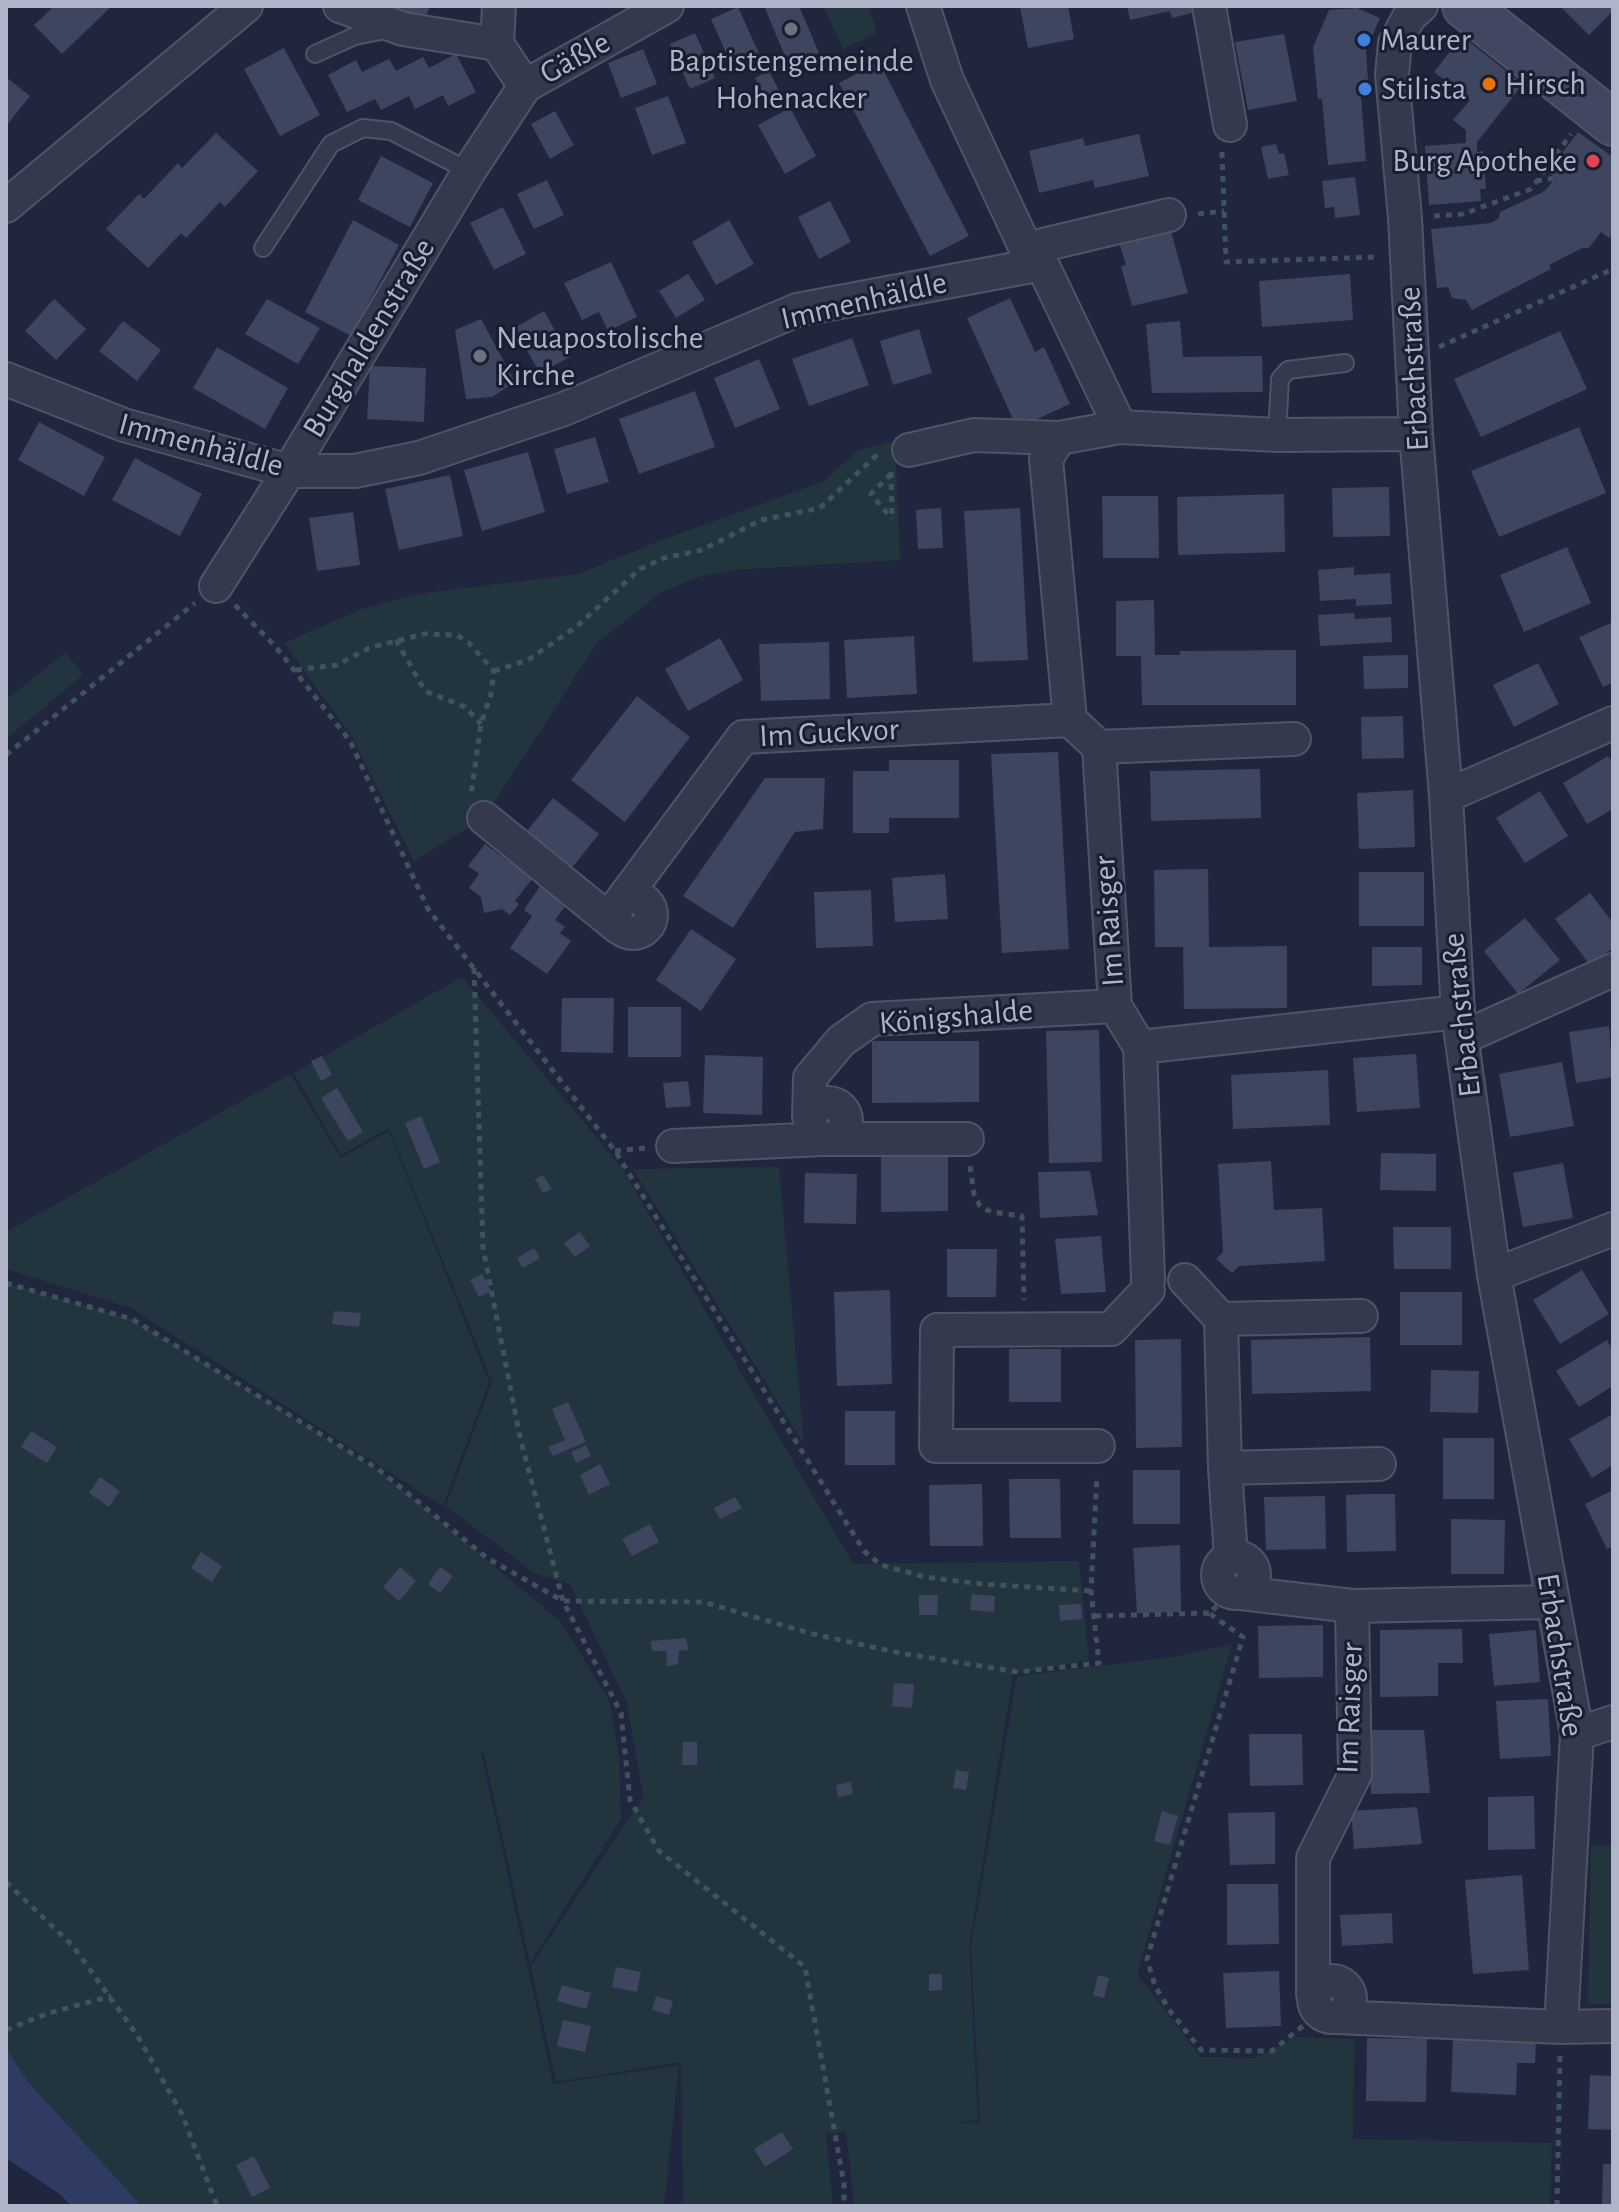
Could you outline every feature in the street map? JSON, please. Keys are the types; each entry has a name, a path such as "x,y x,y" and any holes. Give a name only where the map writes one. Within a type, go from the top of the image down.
{"street":[{"path":"6,206 246,6"},
{"path":"340,6 403,29 497,44"},
{"path":"499,6 497,44 525,86"},
{"name":"Gäßle","path":"525,86 667,6"},
{"path":"923,6 947,80 1120,427"},
{"path":"1209,6 1230,125"},
{"name":"Erbachstraße","path":"1421,6 1409,17 1395,43 1392,74 1460,1025 1494,1275 1577,1734 1561,2027"},
{"path":"1465,6 1602,115"},
{"name":"Burghaldenstraße","path":"216,586 289,471 469,171 525,86"},
{"name":"Immenhäldle","path":"6,379 124,425 289,471 355,471 419,458 564,409 797,310 1034,256 1180,215"},
{"path":"900,462 974,435 1059,438 1120,427 1277,435 1416,434"},
{"path":"1059,438 1046,459 1070,720 1099,747 1294,739"},
{"name":"Im Guckvor","path":"484,818 620,913 743,737 1070,720"},
{"path":"1446,796 1613,723"},
{"name":"Im Raisger","path":"1099,747 1115,1006 1140,1047 1148,1285"},
{"path":"1140,1047 1460,1025 1613,970"},
{"name":"Königshalde","path":"822,1132 810,1078 841,1041 872,1019 1115,1006"},
{"path":"673,1146 822,1132 967,1139"},
{"path":"1494,1275 1613,1229"},
{"path":"1098,1446 936,1446 937,1330 1111,1329 1148,1285 1154,1298 1161,1303 1172,1303 1185,1290 1185,1280 1221,1319 1231,1557 1222,1563 1218,1581 1227,1600"},
{"path":"1221,1319 1361,1316"},
{"path":"1225,1468 1379,1464"},
{"name":"Im Raisger","path":"1227,1600 1352,1606 1552,1602"},
{"name":"Im Raisger","path":"1323,2008 1313,1858 1355,1774 1352,1606"},
{"path":"1577,1734 1613,1722"},
{"path":"1323,2008 1561,2027 1613,2026"}],"lane":[{"path":"315,54 355,36 403,29"},
{"path":"263,248 331,144 363,128 391,131 469,171"},
{"path":"1277,435 1280,379 1288,370 1345,363"}],"path":[{"path":"1463,214 1531,189 1602,115"},
{"path":"1230,125 1222,145 1226,262 1407,256"},
{"path":"1536,181 1555,178"},
{"path":"1180,215 1224,211"},
{"path":"1413,359 1613,269"},
{"path":"494,671 528,660 576,627 640,569 664,558 702,550 761,520 820,508 878,452 885,449 900,462"},
{"path":"900,462 892,488 892,519 871,494 900,462"},
{"path":"6,755 216,586 275,646 350,741 428,909 615,1151 864,1551 881,1565 925,1577 1091,1591"},
{"path":"295,670 337,665 369,648 396,640 424,634 457,635 483,656 494,671 491,694 481,724 469,808 484,818"},
{"path":"396,640 425,691 465,707 481,724"},
{"path":"474,967 483,1248 520,1437 563,1601 621,1713 630,1800 659,1851 805,1967 844,2184 844,2206"},
{"path":"967,1139 974,1194 980,1206 991,1212 1022,1216 1024,1329"},
{"path":"6,1283 132,1319 378,1469 487,1558 563,1601 703,1602 813,1634 900,1653 1018,1672 1099,1663 1091,1591 1098,1446"},
{"path":"1095,1616 1227,1600 1243,1637 1147,1959 1155,1986 1170,2011 1201,2050 1272,2051 1323,2008"},
{"path":"6,1882 73,1946 111,1996 182,2114 217,2206"},
{"path":"6,2030 46,2014 111,1996"},
{"path":"1557,2206 1561,2027"}],"shaded area":[{"path":"823,6 868,6 877,33 843,49"},
{"path":"895,441 900,560 732,570 695,578 662,592 597,643 484,818 414,861 352,737 284,643 362,609 417,594 578,574 822,482 859,450"},
{"path":"66,652 83,675 6,739 6,700"},
{"path":"462,977 622,1168 853,1564 1079,1561 1089,1660 1013,1675 969,1947 978,2120 946,2124 980,2122 971,1946 1017,1676 1173,1657 1232,1644 1137,1974 1201,2057 1256,2058 1296,2037 1354,2039 1353,2139 1552,2143 1550,2206 854,2206 846,2132 826,2134 833,2206 683,2206 681,2062 556,2082 531,1967 643,1797 627,1703 570,1584 534,1573 446,1506 492,1382 389,1128 341,1155 294,1073"},
{"path":"290,1074 341,1158 389,1131 489,1382 443,1506 131,1308 6,1269 6,1232"},
{"path":"779,1167 804,1444 633,1169"},
{"path":"6,1283 132,1319 378,1469 561,1622 610,1702 619,1759 621,1819 530,1963 484,1754 467,1739 481,1752 553,2084 679,2065 664,2206 142,2206 28,2082 6,2048"},
{"path":"1613,1845 1613,2004 1588,2004 1591,1846"}],"water":[{"path":"6,2048 28,2082 142,2206 71,2206 61,2195 6,2158"}],"building":[{"path":"54,6 112,6 62,54 34,25"},
{"path":"378,6 430,6 424,22"},
{"name":"Baptistengemeinde Hohenacker","path":"764,6 799,6 819,53 789,66"},
{"path":"1068,6 1074,39 1028,48 1020,7"},
{"path":"1127,6 1194,6 1196,12 1172,18 1170,11 1130,20"},
{"path":"1560,6 1613,6 1613,11 1589,35"},
{"path":"738,7 762,60 735,73 711,19"},
{"path":"1357,8 1380,18 1366,50 1369,96 1361,96 1366,161 1328,165 1313,47 1329,10"},
{"path":"695,33 715,78 690,89 670,44"},
{"path":"1284,34 1297,101 1248,110 1235,42"},
{"path":"1462,36 1523,84 1477,142 1477,152 1483,151 1486,189 1480,189 1481,201 1429,205 1425,146 1466,143 1466,130 1453,120 1470,100 1434,72"},
{"path":"284,48 320,115 280,136 244,69"},
{"path":"643,49 657,84 621,98 608,63"},
{"path":"456,54 476,92 448,106 443,95 415,109 409,96 381,110 375,99 347,112 328,75 356,60 362,72 389,59 396,71 423,57 429,68"},
{"path":"879,62 969,236 930,256 839,83"},
{"path":"769,71 783,98 769,105 755,78"},
{"path":"6,77 30,96 6,126"},
{"path":"668,96 686,143 652,155 635,108"},
{"path":"790,108 816,156 785,174 758,125"},
{"path":"555,111 574,145 550,159 531,124"},
{"path":"1578,132 1613,157 1613,232 1609,238 1601,232 1589,248 1582,248 1549,265 1551,269 1472,310 1466,300 1452,298 1448,287 1437,288 1431,229 1491,223 1499,218 1500,212 1545,191 1555,178 1548,172"},
{"path":"216,133 258,171 225,207 220,202 186,238 181,233 148,268 106,229 139,194 144,199 178,163 182,168"},
{"path":"1139,134 1149,176 1095,188 1093,180 1039,193 1029,151 1083,138 1085,146"},
{"path":"1276,144 1279,154 1284,153 1289,175 1268,179 1261,147"},
{"path":"381,156 433,183 410,227 358,200"},
{"path":"1355,177 1360,215 1335,218 1334,207 1325,208 1322,181"},
{"path":"547,180 564,215 534,229 517,194"},
{"path":"830,201 851,242 819,259 798,217"},
{"path":"503,207 526,254 494,270 470,223"},
{"path":"353,220 399,245 351,336 305,312"},
{"path":"729,220 754,264 716,285 692,242"},
{"path":"1170,228 1188,293 1132,306 1121,266 1126,265 1119,242"},
{"path":"611,262 637,317 608,331 599,312 582,320 564,283"},
{"path":"688,274 705,300 676,318 659,291"},
{"path":"1350,274 1353,320 1262,327 1259,281"},
{"path":"1010,298 1035,352 1044,347 1070,404 1017,428 967,318"},
{"path":"54,299 86,329 56,360 25,331"},
{"path":"267,299 320,328 298,364 245,334"},
{"path":"544,311 570,357 540,373 514,328"},
{"name":"Neuapostolische Kirche","path":"481,319 515,382 492,397 466,399 455,330"},
{"path":"123,321 161,350 137,381 99,351"},
{"path":"1180,321 1183,357 1262,356 1263,392 1152,393 1146,324"},
{"path":"919,329 932,373 893,385 880,341"},
{"path":"1560,331 1587,389 1481,437 1454,379"},
{"path":"852,338 869,385 809,406 792,359"},
{"path":"217,347 288,388 265,429 193,388"},
{"path":"759,359 780,409 735,428 714,378"},
{"path":"370,366 426,368 424,422 367,419"},
{"path":"695,391 715,447 639,474 619,419"},
{"path":"39,422 105,457 84,496 18,460"},
{"path":"1579,427 1606,493 1499,537 1471,471"},
{"path":"595,437 609,482 567,494 554,449"},
{"path":"528,452 545,512 482,531 464,470"},
{"path":"135,458 202,494 180,536 112,500"},
{"path":"450,475 463,536 399,550 385,489"},
{"path":"1389,487 1390,536 1333,537 1332,488"},
{"path":"1284,494 1285,552 1178,555 1177,497"},
{"path":"1102,496 1158,496 1159,558 1103,558"},
{"path":"941,508 943,548 918,549 916,510"},
{"path":"1020,508 1028,660 973,662 964,511"},
{"path":"353,512 360,565 317,571 309,518"},
{"path":"1567,547 1591,603 1524,632 1500,575"},
{"path":"1354,567 1354,575 1390,573 1392,604 1356,606 1356,599 1320,601 1318,570"},
{"path":"1154,600 1155,655 1180,655 1180,651 1296,650 1296,705 1142,705 1141,656 1116,656 1116,601"},
{"path":"1354,613 1355,619 1391,617 1392,642 1320,646 1318,615"},
{"path":"1613,622 1613,683 1603,687 1579,637"},
{"path":"914,636 917,694 847,698 844,640"},
{"path":"720,638 743,680 688,711 665,669"},
{"path":"829,642 830,699 761,701 759,644"},
{"path":"1408,655 1408,688 1364,689 1363,656"},
{"path":"1538,663 1559,704 1514,727 1493,685"},
{"path":"637,696 690,737 625,822 571,780"},
{"path":"1403,716 1404,758 1362,759 1361,717"},
{"path":"1058,752 1069,949 1002,953 991,754"},
{"path":"1608,756 1613,764 1613,809 1587,824 1563,783"},
{"path":"889,760 959,760 959,818 889,818 889,833 853,833 853,771 889,771"},
{"path":"1260,769 1261,818 1151,821 1150,771"},
{"path":"765,778 825,778 823,829 795,832 733,928 683,896"},
{"path":"1413,790 1415,847 1359,849 1357,793"},
{"path":"1540,791 1568,836 1525,863 1496,818"},
{"path":"553,798 599,834 567,874 521,839"},
{"path":"485,844 532,879 515,901 519,904 510,915 502,909 484,913 481,897 469,888 479,874 468,866"},
{"path":"1208,869 1209,947 1287,946 1287,1008 1184,1009 1183,947 1155,947 1154,870"},
{"path":"1359,872 1424,872 1424,926 1359,926"},
{"path":"945,874 948,919 895,922 892,878"},
{"path":"540,886 566,905 555,920 565,927 560,933 571,941 547,974 510,948 532,916 524,910"},
{"path":"871,890 873,946 816,948 814,892"},
{"path":"1590,893 1613,923 1613,948 1590,965 1555,919"},
{"path":"1525,918 1560,960 1518,994 1484,951"},
{"path":"691,929 736,959 701,1011 656,980"},
{"path":"1372,947 1422,947 1422,985 1372,986"},
{"path":"562,998 614,998 613,1053 561,1052"},
{"path":"628,1007 681,1007 681,1057 628,1057"},
{"path":"1609,1026 1613,1077 1576,1083 1569,1032"},
{"path":"1099,1030 1102,1162 1049,1163 1046,1031"},
{"path":"872,1041 979,1041 979,1102 872,1103"},
{"path":"1416,1054 1420,1108 1357,1112 1353,1058"},
{"path":"705,1055 763,1057 762,1115 703,1113"},
{"path":"322,1056 332,1075 321,1081 311,1061"},
{"path":"1562,1062 1574,1126 1510,1137 1499,1074"},
{"path":"1328,1070 1330,1125 1233,1129 1231,1075"},
{"path":"688,1081 691,1106 666,1108 663,1083"},
{"path":"337,1088 363,1132 348,1141 321,1098"},
{"path":"421,1116 440,1162 424,1169 405,1123"},
{"path":"881,1151 948,1151 948,1211 881,1212"},
{"path":"1381,1153 1436,1154 1436,1191 1380,1190"},
{"path":"1271,1161 1274,1210 1322,1208 1325,1261 1239,1266 1232,1273 1216,1259 1223,1252 1218,1164"},
{"path":"1563,1163 1573,1218 1523,1227 1513,1173"},
{"path":"1090,1171 1098,1215 1040,1218 1038,1172"},
{"path":"805,1173 857,1174 856,1224 804,1223"},
{"path":"543,1175 552,1189 543,1193 535,1179"},
{"path":"1393,1227 1451,1227 1451,1269 1394,1269"},
{"path":"580,1232 590,1246 575,1257 564,1243"},
{"path":"1101,1236 1106,1292 1061,1294 1055,1239"},
{"path":"534,1248 540,1258 523,1268 517,1258"},
{"path":"947,1249 997,1249 996,1297 947,1297"},
{"path":"1582,1270 1609,1314 1560,1344 1533,1300"},
{"path":"482,1274 491,1291 479,1297 470,1280"},
{"path":"890,1290 892,1384 837,1386 834,1292"},
{"path":"1400,1292 1462,1292 1462,1345 1400,1345"},
{"path":"334,1311 361,1313 359,1327 332,1324"},
{"path":"1370,1337 1371,1391 1252,1394 1251,1340"},
{"path":"1181,1339 1182,1447 1136,1448 1135,1340"},
{"path":"1607,1340 1613,1351 1613,1386 1579,1407 1556,1371"},
{"path":"1009,1349 1061,1349 1061,1402 1009,1402"},
{"path":"1431,1370 1479,1371 1478,1413 1430,1412"},
{"path":"568,1402 586,1442 553,1456 548,1447 565,1440 552,1409"},
{"path":"845,1411 895,1411 895,1465 845,1465"},
{"path":"1613,1414 1613,1465 1592,1478 1569,1439"},
{"path":"31,1431 57,1447 47,1463 21,1447"},
{"path":"1443,1438 1494,1438 1494,1499 1443,1499"},
{"path":"586,1445 591,1456 576,1463 571,1452"},
{"path":"600,1464 610,1484 589,1495 580,1475"},
{"path":"1133,1470 1180,1470 1180,1524 1133,1524"},
{"path":"100,1477 120,1491 109,1507 89,1493"},
{"path":"1009,1479 1060,1479 1061,1538 1010,1538"},
{"path":"982,1484 983,1546 930,1546 929,1485"},
{"path":"1613,1490 1613,1546 1607,1549 1585,1504"},
{"path":"1395,1494 1396,1551 1347,1552 1346,1495"},
{"path":"1325,1496 1326,1549 1266,1550 1264,1497"},
{"path":"735,1497 742,1508 720,1519 714,1508"},
{"path":"1451,1519 1505,1520 1504,1574 1451,1574"},
{"path":"650,1524 659,1542 632,1556 622,1539"},
{"path":"1180,1545 1181,1612 1137,1613 1133,1548"},
{"path":"201,1552 222,1566 212,1582 191,1568"},
{"path":"400,1567 416,1581 399,1601 383,1587"},
{"path":"440,1567 453,1576 440,1593 428,1584"},
{"path":"972,1594 995,1596 994,1612 970,1610"},
{"path":"919,1595 938,1595 937,1615 919,1615"},
{"path":"1081,1604 1082,1619 1060,1621 1059,1605"},
{"path":"1323,1625 1323,1677 1259,1678 1258,1626"},
{"path":"1462,1629 1463,1663 1438,1663 1438,1696 1380,1697 1380,1630"},
{"path":"1536,1630 1540,1682 1494,1686 1489,1634"},
{"path":"686,1638 689,1650 679,1651 678,1664 667,1666 666,1651 652,1651 651,1641"},
{"path":"894,1683 914,1684 912,1708 892,1706"},
{"path":"1548,1699 1551,1756 1500,1759 1496,1701"},
{"path":"1369,1730 1424,1730 1430,1793 1371,1794"},
{"path":"1249,1734 1302,1734 1303,1785 1250,1786"},
{"path":"683,1742 697,1742 697,1765 682,1765"},
{"path":"956,1770 969,1772 966,1790 953,1788"},
{"path":"851,1782 853,1794 838,1797 836,1785"},
{"path":"1534,1796 1535,1849 1488,1850 1488,1797"},
{"path":"1417,1807 1422,1844 1354,1849 1351,1811"},
{"path":"1162,1811 1178,1816 1170,1845 1154,1841"},
{"path":"1275,1812 1275,1864 1230,1865 1228,1813"},
{"path":"1522,1875 1529,1970 1473,1974 1465,1880"},
{"path":"1227,1884 1278,1884 1279,1944 1227,1945"},
{"path":"1392,1913 1393,1943 1342,1946 1340,1915"},
{"path":"616,1967 641,1972 637,1992 612,1987"},
{"path":"1279,1971 1281,2026 1226,2028 1223,1973"},
{"path":"929,1974 942,1974 942,1990 929,1991"},
{"path":"1098,1975 1109,1978 1104,1998 1093,1995"},
{"path":"562,1985 591,1993 586,2009 557,2001"},
{"path":"656,1996 673,2001 669,2015 652,2010"},
{"path":"563,2020 591,2026 585,2052 557,2046"},
{"path":"1453,2036 1536,2038 1535,2063 1517,2063 1516,2095 1451,2092"},
{"path":"1367,2038 1427,2039 1426,2102 1366,2101"},
{"path":"1590,2075 1613,2076 1613,2130 1588,2129"},
{"path":"782,2132 793,2149 765,2167 754,2149"},
{"path":"254,2156 270,2188 252,2197 236,2165"},
{"path":"1603,2164 1613,2164 1613,2206 1602,2206"}],"place":[{"name":"Baptistengemeinde Hohenacker","path":"791,29"},
{"name":"Maurer","path":"1364,40"},
{"name":"Hirsch","path":"1489,84"},
{"name":"Stilista","path":"1365,89"},
{"name":"Burg Apotheke","path":"1593,161"},
{"name":"Neuapostolische Kirche","path":"480,356"}]}
